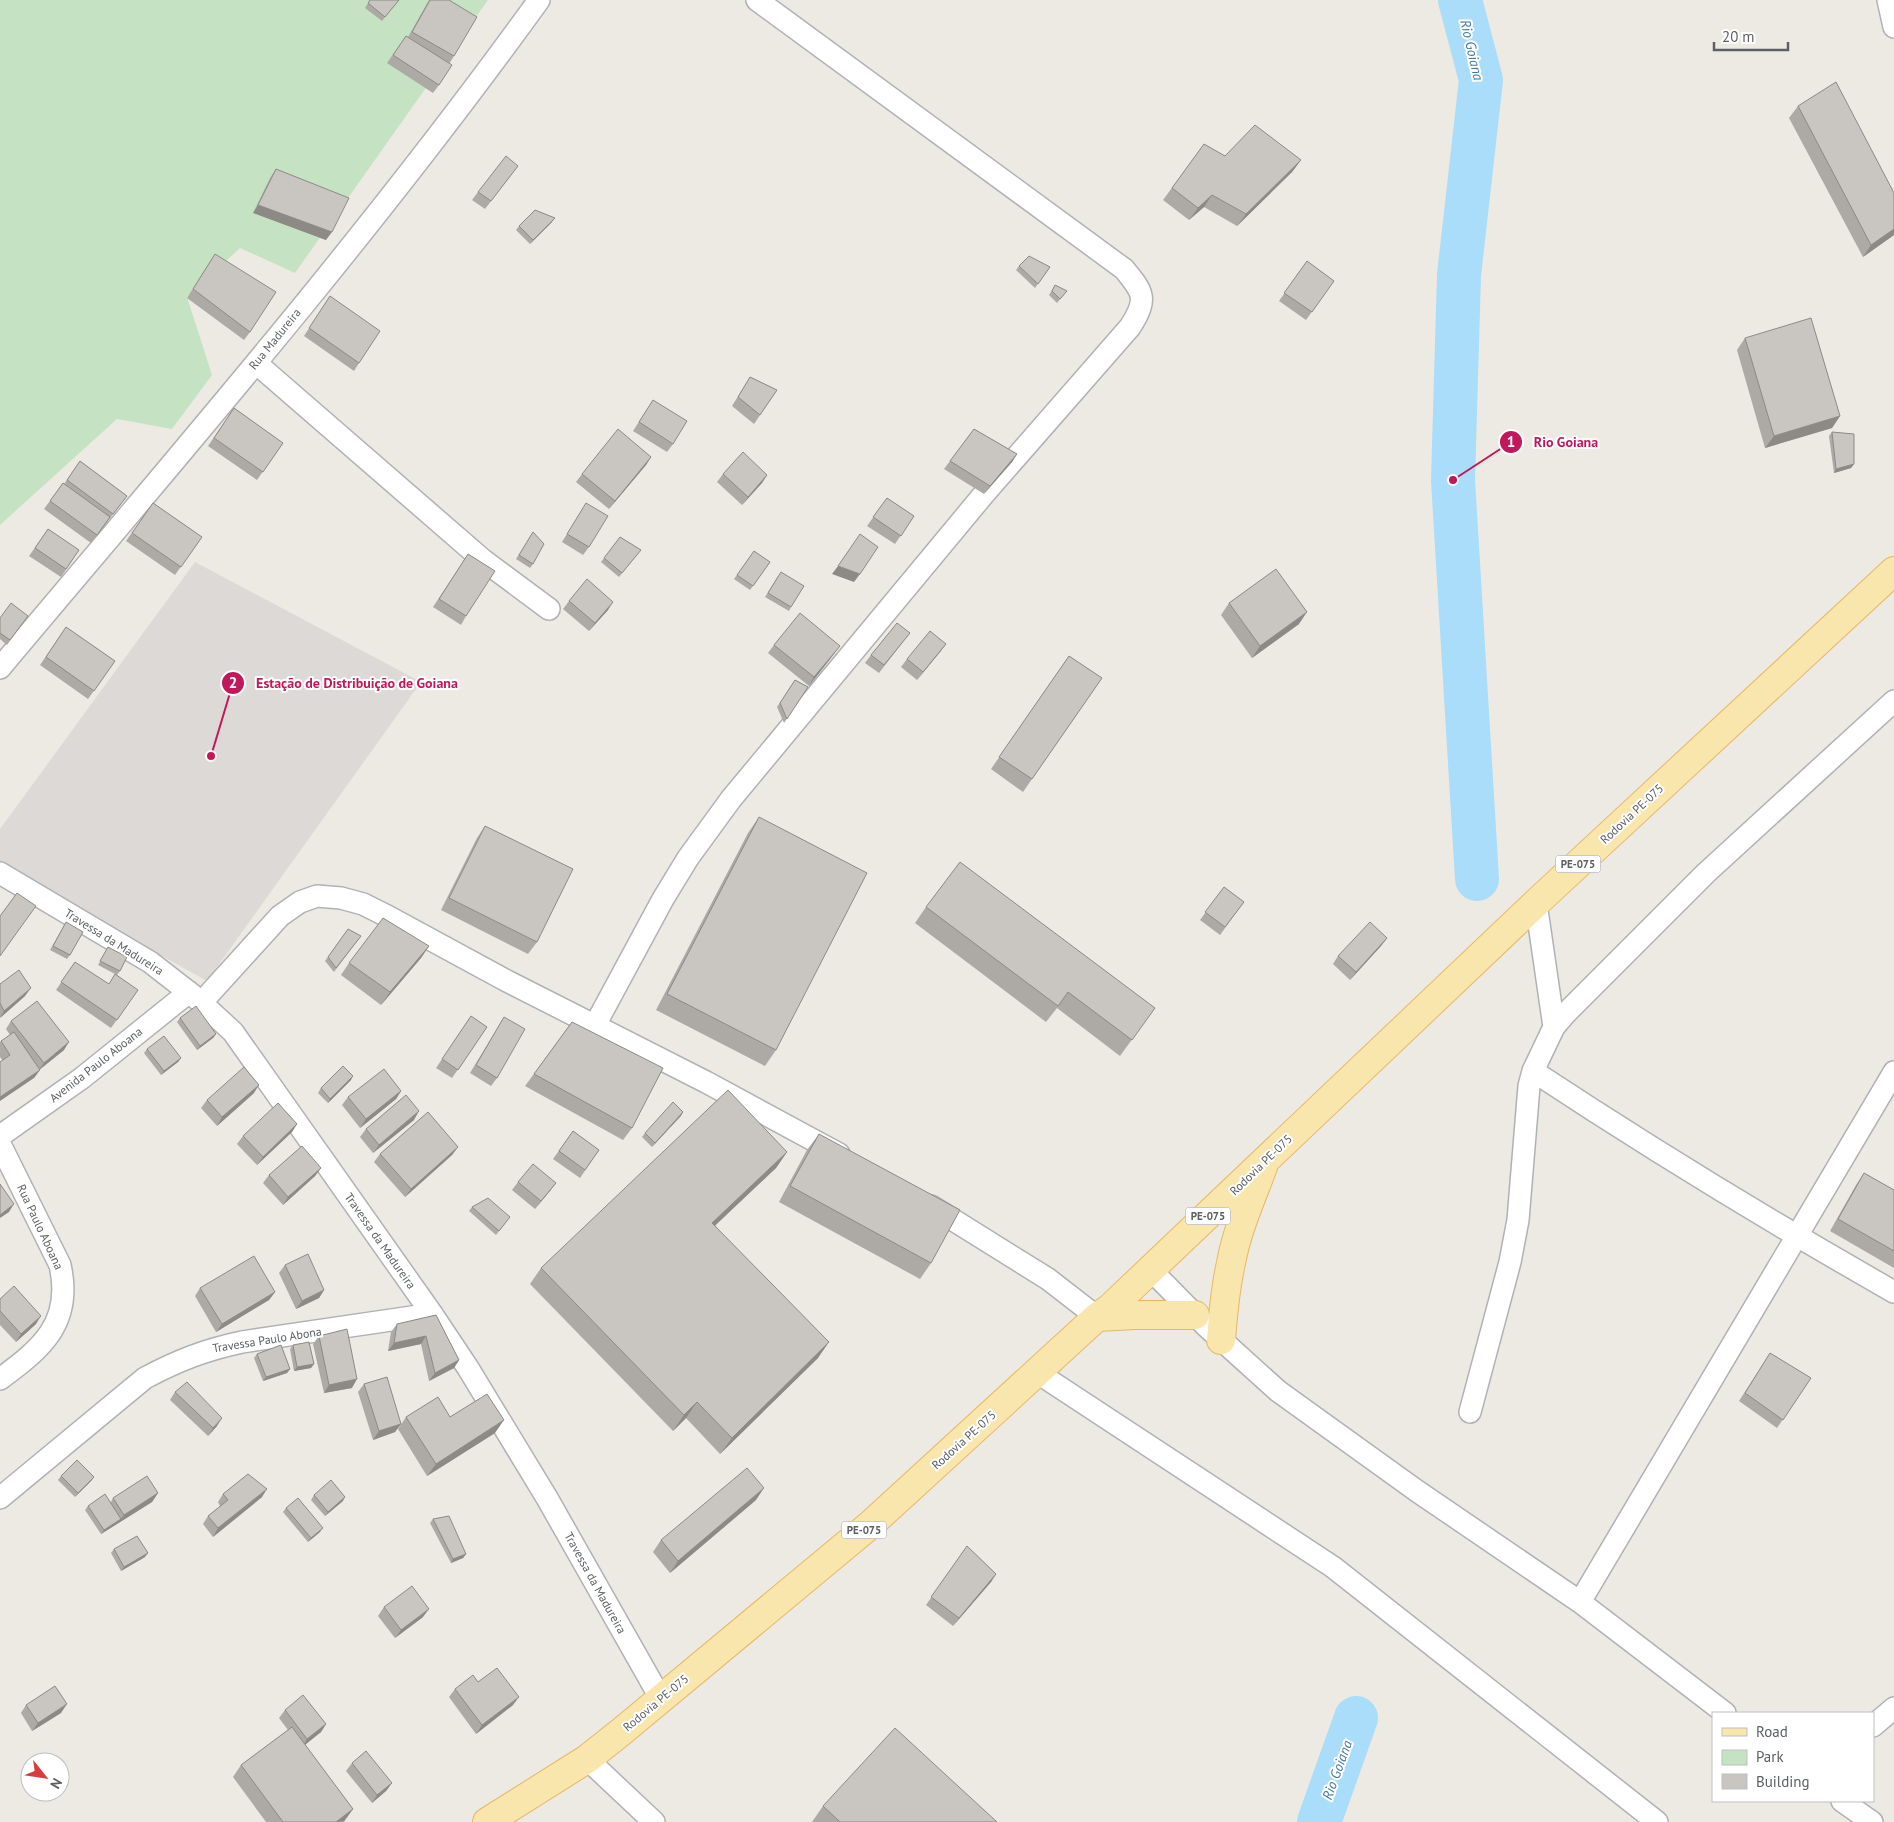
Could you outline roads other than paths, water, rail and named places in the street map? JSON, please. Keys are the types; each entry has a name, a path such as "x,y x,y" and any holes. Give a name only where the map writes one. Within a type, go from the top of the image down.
{"main road":[{"name":"Rodovia PE-075","path":"486,1822 587,1758 661,1700 870,1525 1151,1270 1536,903 1894,571"},
{"path":"1221,1340 1224,1301 1231,1261 1241,1226 1265,1161"},
{"path":"1097,1317 1195,1315"}],"street":[{"name":"Rua Madureira","path":"0,668 256,362 414,167 476,88 538,0"},
{"path":"594,1027 662,899 688,858 731,799 984,494 1130,327 1142,306 1138,285 1124,269 756,0"},
{"path":"1888,0 1894,27"},
{"path":"256,362 483,560 549,609"},
{"path":"1470,1412 1510,1262 1518,1220 1528,1086 1554,1027 1588,990 1706,873 1894,701"},
{"name":"Travessa da Madureira","path":"0,873 150,962 195,997 233,1032 468,1368 547,1498 661,1700"},
{"name":"Avenida Paulo Aboana","path":"0,1136 195,997 280,916 300,902 317,896 341,898 363,904 594,1027 706,1082 857,1164"},
{"path":"1536,903 1554,1027"},
{"path":"1533,1071 1606,1119 1797,1237 1894,1292"},
{"path":"1580,1602 1894,1072"},
{"name":"Rua Paulo Aboana","path":"0,1144 60,1266 64,1282 61,1314 54,1326 28,1359 0,1379"},
{"path":"915,1197 1048,1279 1097,1317"},
{"path":"1151,1270 1221,1340 1278,1391 1417,1491 1580,1602 1724,1712"},
{"name":"Travessa Paulo Abona","path":"0,1498 146,1378 173,1363 211,1348 242,1342 432,1314"},
{"path":"1038,1373 1333,1567 1657,1822"},
{"path":"1874,1725 1894,1708"},
{"path":"587,1758 654,1822"},
{"path":"1843,1802 1872,1822"}],"waterway":[{"name":"Rio Goiana","path":"1460,0 1481,80 1459,275 1453,480 1477,879"},
{"name":"Rio Goiana","path":"1319,1822 1356,1718"}],"place":[{"name":"Rio Goiana","path":"1453,480"},
{"name":"Estação de Distribuição de Goiana","path":"211,756"}]}
